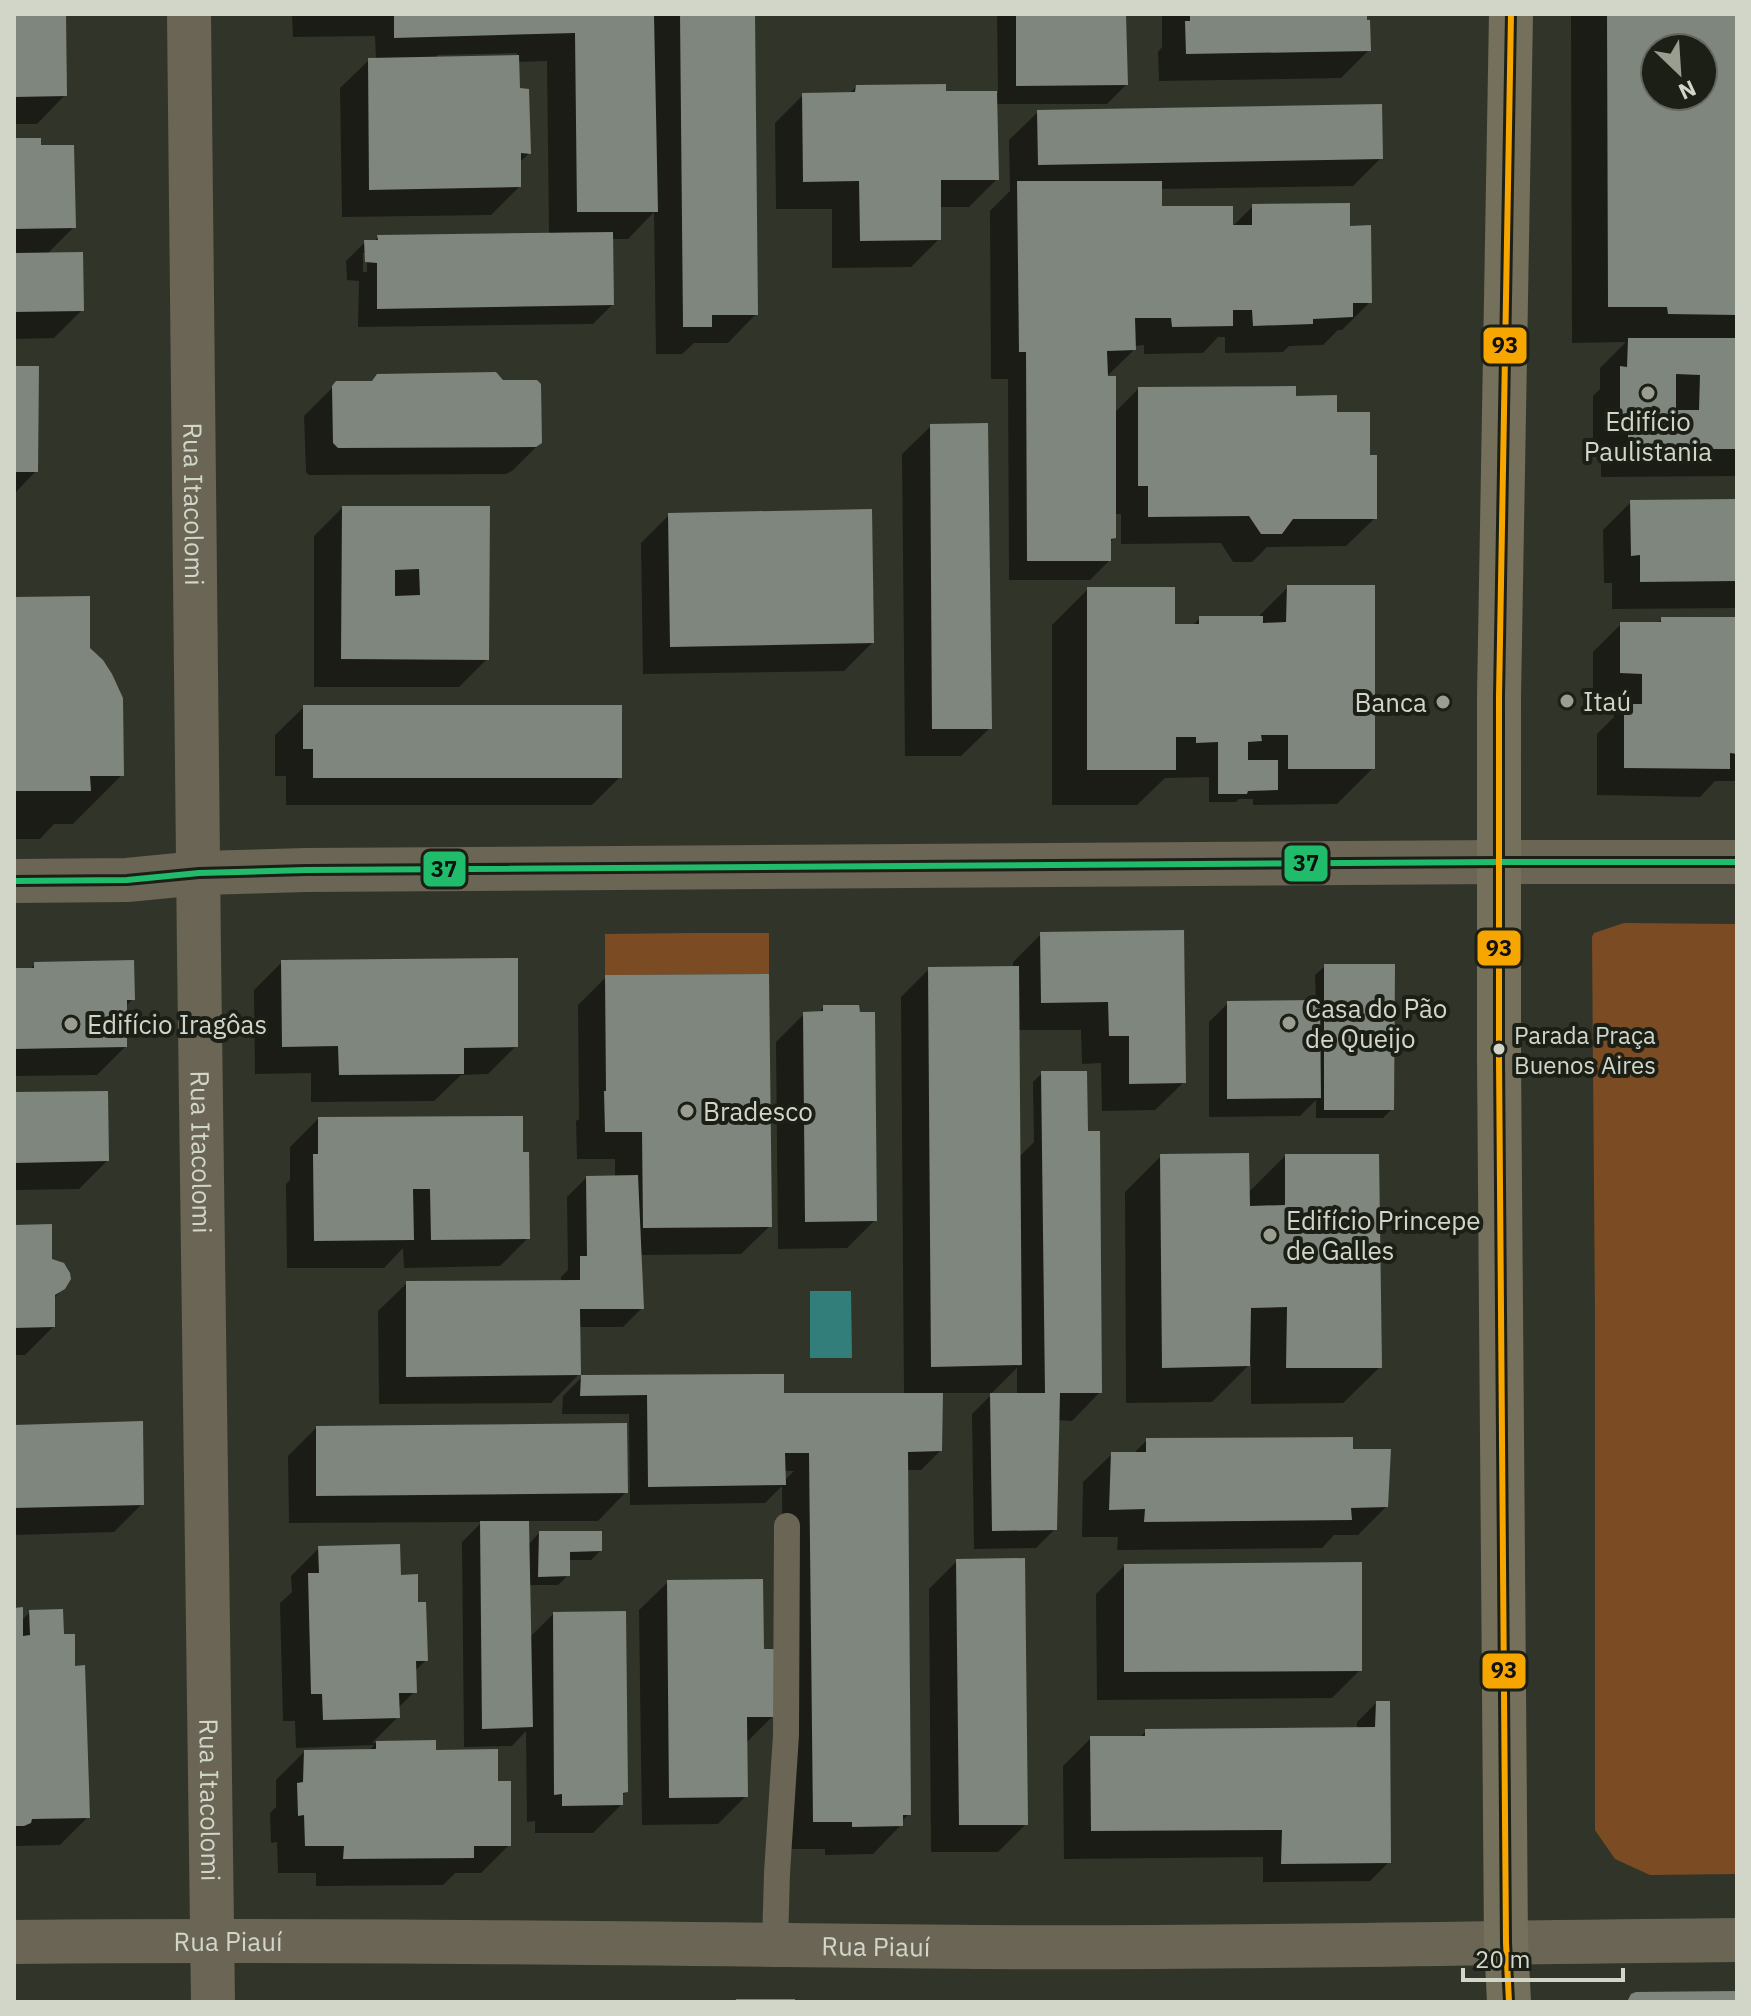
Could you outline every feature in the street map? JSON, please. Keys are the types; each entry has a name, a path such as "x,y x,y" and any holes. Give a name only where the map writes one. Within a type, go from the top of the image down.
{"main road":[{"path":"1509,2002 1499,1058 1500,624 1511,14"}],"street":[{"name":"Rua Itacolomi","path":"189,14 213,2002"},
{"path":"14,881 127,880 199,873 306,870 1737,862"},
{"name":"Rua Piauí","path":"14,1942 1002,1947 1737,1940"}],"lane":[{"path":"775,1944 786,1735 787,1526"}],"shaded area":[{"path":"1624,923 1737,924 1737,1874 1650,1875 1615,1859 1595,1830 1592,937 1594,933"},
{"path":"769,933 769,974 605,975 605,934"}],"water":[{"path":"810,1291 851,1291 852,1358 810,1358"}],"building":[{"path":"14,14 66,14 67,96 14,97"},
{"path":"394,14 654,14 658,212 577,212 575,33 394,38"},
{"path":"680,14 755,14 758,315 712,315 712,327 683,327"},
{"path":"1016,14 1126,14 1128,85 1016,86"},
{"path":"1190,14 1367,14 1371,51 1186,54 1185,21 1190,21"},
{"path":"1607,14 1737,14 1737,315 1668,314 1667,307 1608,307"},
{"path":"519,55 520,88 529,89 531,154 521,153 521,187 369,190 368,58"},
{"path":"946,84 946,91 997,91 999,180 941,180 941,240 860,241 859,181 803,182 802,93 855,92 856,85"},
{"path":"1382,104 1383,159 1038,165 1037,110"},
{"path":"14,138 41,138 41,145 74,145 76,228 14,229"},
{"path":"1017,181 1162,181 1162,206 1233,206 1233,225 1252,225 1252,204 1350,203 1350,226 1371,225 1372,303 1353,303 1353,317 1313,319 1313,324 1253,326 1252,310 1233,310 1233,326 1172,327 1171,318 1135,318 1136,350 1107,351 1108,376 1116,376 1116,538 1111,539 1111,561 1027,561 1026,352 1019,352"},
{"path":"613,232 614,305 377,309 377,263 365,262 364,240 378,240 377,235"},
{"path":"83,252 84,311 14,312 14,253"},
{"name":"Edifício Paulistania","path":"1628,338 1737,338 1737,449 1628,449 1628,421 1620,421 1620,366 1627,367","holes":["1676,374 1700,375 1699,410 1676,410"]},
{"path":"14,366 39,366 38,472 14,472"},
{"path":"496,372 503,380 537,380 541,384 542,443 536,447 338,448 333,443 332,386 336,381 372,381 377,374"},
{"path":"1296,386 1296,396 1337,395 1337,412 1370,412 1370,455 1377,455 1377,519 1293,519 1282,534 1261,534 1249,516 1148,517 1148,486 1138,486 1138,387"},
{"path":"988,423 992,729 932,729 930,424"},
{"path":"1737,499 1737,581 1640,582 1640,555 1631,556 1630,500"},
{"path":"342,506 490,506 489,660 341,659","holes":["419,569 420,595 395,596 395,570"]},
{"path":"872,509 874,643 670,647 668,513"},
{"path":"1287,585 1375,585 1375,769 1288,769 1288,735 1261,735 1262,741 1248,742 1248,760 1278,760 1278,790 1218,794 1218,742 1196,743 1196,737 1176,737 1176,770 1087,770 1087,587 1175,587 1175,624 1199,624 1199,616 1263,616 1263,623 1286,622"},
{"path":"90,596 90,648 103,660 123,698 124,776 90,776 91,791 14,791 14,597"},
{"path":"1661,617 1737,617 1737,754 1730,753 1730,769 1624,768 1624,704 1642,704 1642,674 1620,673 1620,622 1661,622"},
{"path":"303,705 622,705 622,778 313,778 313,749 303,749"},
{"path":"1184,930 1186,1083 1129,1084 1129,1036 1109,1036 1108,1002 1041,1003 1040,932"},
{"path":"518,958 518,1047 464,1048 464,1074 339,1075 338,1046 282,1047 281,960"},
{"name":"Edifício Iragôas","path":"134,960 135,1000 127,1000 127,1047 14,1049 14,968 34,968 34,962"},
{"path":"1324,964 1395,964 1394,1110 1324,1110"},
{"path":"1019,966 1022,1365 931,1367 928,967"},
{"name":"Bradesco","path":"769,974 772,1227 643,1228 642,1132 605,1132 605,975"},
{"path":"1320,1000 1321,1098 1227,1099 1227,1001"},
{"path":"823,1005 859,1005 860,1012 875,1012 877,1221 805,1222 803,1012 823,1011"},
{"path":"1041,1071 1087,1071 1088,1131 1100,1131 1102,1393 1060,1393 1057,1530 992,1531 990,1393 1045,1393"},
{"path":"108,1091 109,1161 14,1163 14,1092"},
{"path":"523,1116 523,1152 529,1152 530,1239 431,1240 430,1189 413,1189 414,1240 314,1241 313,1154 318,1154 318,1117"},
{"name":"Edifício Princepe de Galles","path":"1249,1153 1250,1206 1285,1205 1285,1154 1379,1154 1382,1368 1286,1368 1287,1307 1251,1308 1250,1366 1162,1368 1160,1154"},
{"path":"638,1175 644,1309 580,1309 581,1375 406,1377 406,1281 580,1280 580,1256 587,1256 586,1176"},
{"path":"52,1224 52,1259 64,1263 71,1279 65,1289 55,1295 55,1327 14,1328 14,1225"},
{"path":"784,1374 784,1393 943,1393 942,1451 908,1452 911,1815 903,1815 903,1826 852,1827 852,1822 813,1822 809,1453 785,1453 786,1485 648,1487 647,1395 580,1396 581,1375"},
{"path":"143,1421 144,1505 14,1508 14,1425"},
{"path":"627,1423 628,1493 316,1496 316,1426"},
{"path":"1353,1437 1353,1449 1391,1449 1388,1507 1351,1508 1352,1520 1144,1522 1145,1509 1109,1510 1111,1452 1146,1452 1146,1438"},
{"path":"480,1521 529,1521 533,1727 482,1729"},
{"path":"539,1531 602,1531 602,1551 570,1552 570,1576 538,1577"},
{"path":"400,1544 401,1575 418,1574 418,1602 426,1602 428,1661 416,1661 417,1693 399,1693 400,1718 323,1720 322,1694 311,1694 308,1573 319,1573 318,1546"},
{"path":"1025,1558 1028,1825 959,1825 956,1559"},
{"path":"1362,1562 1362,1671 1124,1672 1124,1564"},
{"path":"763,1579 764,1649 775,1649 775,1717 747,1717 748,1797 669,1798 667,1580"},
{"path":"23,1607 23,1636 30,1635 29,1610 63,1609 64,1634 75,1634 75,1666 85,1665 90,1818 32,1819 24,1826 14,1826 14,1608"},
{"path":"626,1611 628,1792 623,1793 623,1805 562,1806 562,1794 554,1795 553,1612"},
{"path":"1376,1701 1390,1701 1391,1863 1281,1864 1282,1830 1091,1831 1090,1736 1145,1736 1145,1729 1375,1727"},
{"path":"436,1740 436,1750 498,1749 498,1781 511,1781 511,1846 474,1846 474,1858 343,1859 344,1846 305,1846 304,1815 298,1816 297,1783 303,1782 304,1750 376,1749 376,1741"},
{"path":"1737,1991 1737,2002 1627,2002 1636,1992"},
{"path":"736,1999 795,1999 795,2002 736,2002"}],"transit line":[{"name":"93","path":"1509,2002 1499,1058 1499,697 1511,14"},
{"name":"37","path":"14,881 127,880 199,873 306,870 1737,862"}],"place":[{"name":"Edifício Paulistania","path":"1648,393"},
{"name":"Itaú","path":"1567,701"},
{"name":"Banca","path":"1443,702"},
{"name":"Casa do Pão de Queijo","path":"1289,1023"},
{"name":"Edifício Iragôas","path":"71,1024"},
{"name":"Parada Praça Buenos Aires","path":"1499,1049"},
{"name":"Bradesco","path":"687,1111"},
{"name":"Edifício Princepe de Galles","path":"1270,1235"}]}
